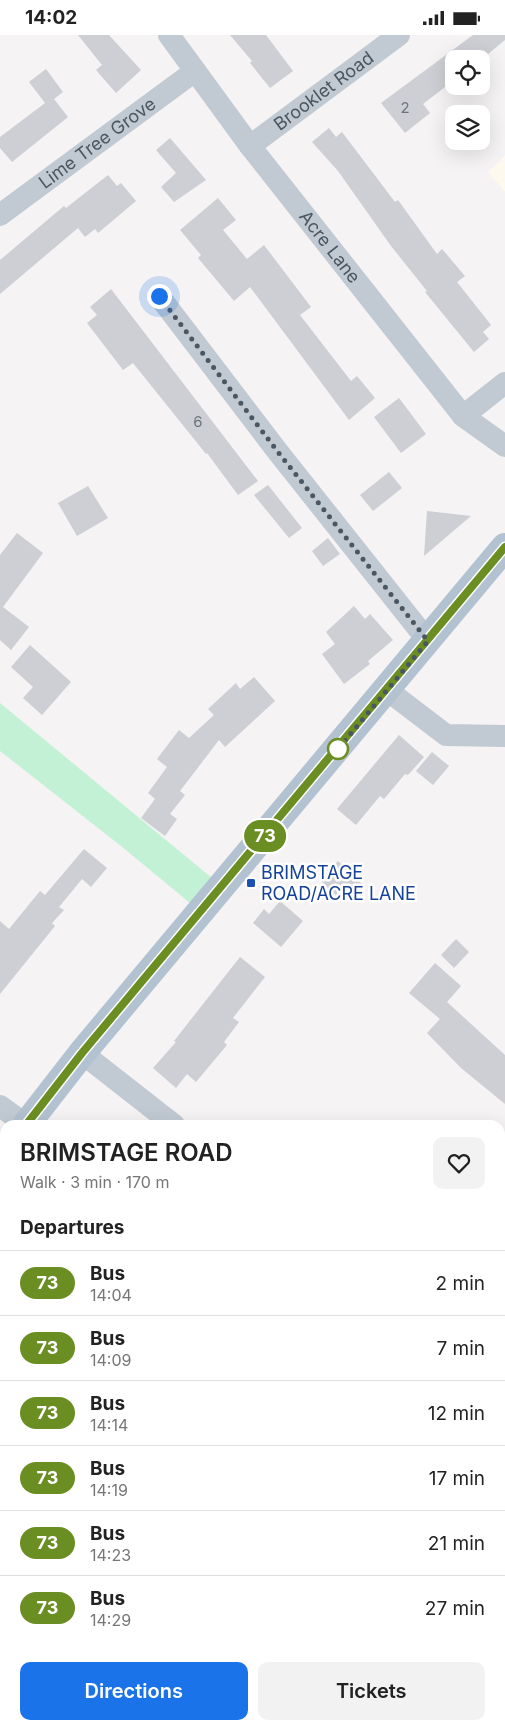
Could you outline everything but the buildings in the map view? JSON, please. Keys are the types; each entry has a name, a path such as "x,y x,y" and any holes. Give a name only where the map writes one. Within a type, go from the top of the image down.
{"main road":[{"path":"30,1120 82,1053 505,547"}],"street":[{"name":"Acre Lane","path":"169,35 250,146 463,416 505,446"},
{"name":"Brooklet Road","path":"250,146 399,35"},
{"name":"Lime Tree Grove","path":"0,215 195,71"},
{"path":"159,296 278,452 428,641"},
{"path":"463,416 505,383"},
{"path":"387,690 446,735 505,736"},
{"path":"82,1053 168,1120"},
{"path":"0,1106 19,1120"}],"shaded area":[{"path":"505,155 505,192 488,172"}],"green space":[{"path":"0,703 218,883 196,908 121,846 0,751"}],"bus line":[{"name":"73","path":"30,1120 82,1053 505,547"}],"place":[{"name":"BRIMSTAGE ROAD/ACRE LANE","path":"251,883"}],"route":[{"path":"159,296 278,452 428,641 338,749"}]}
